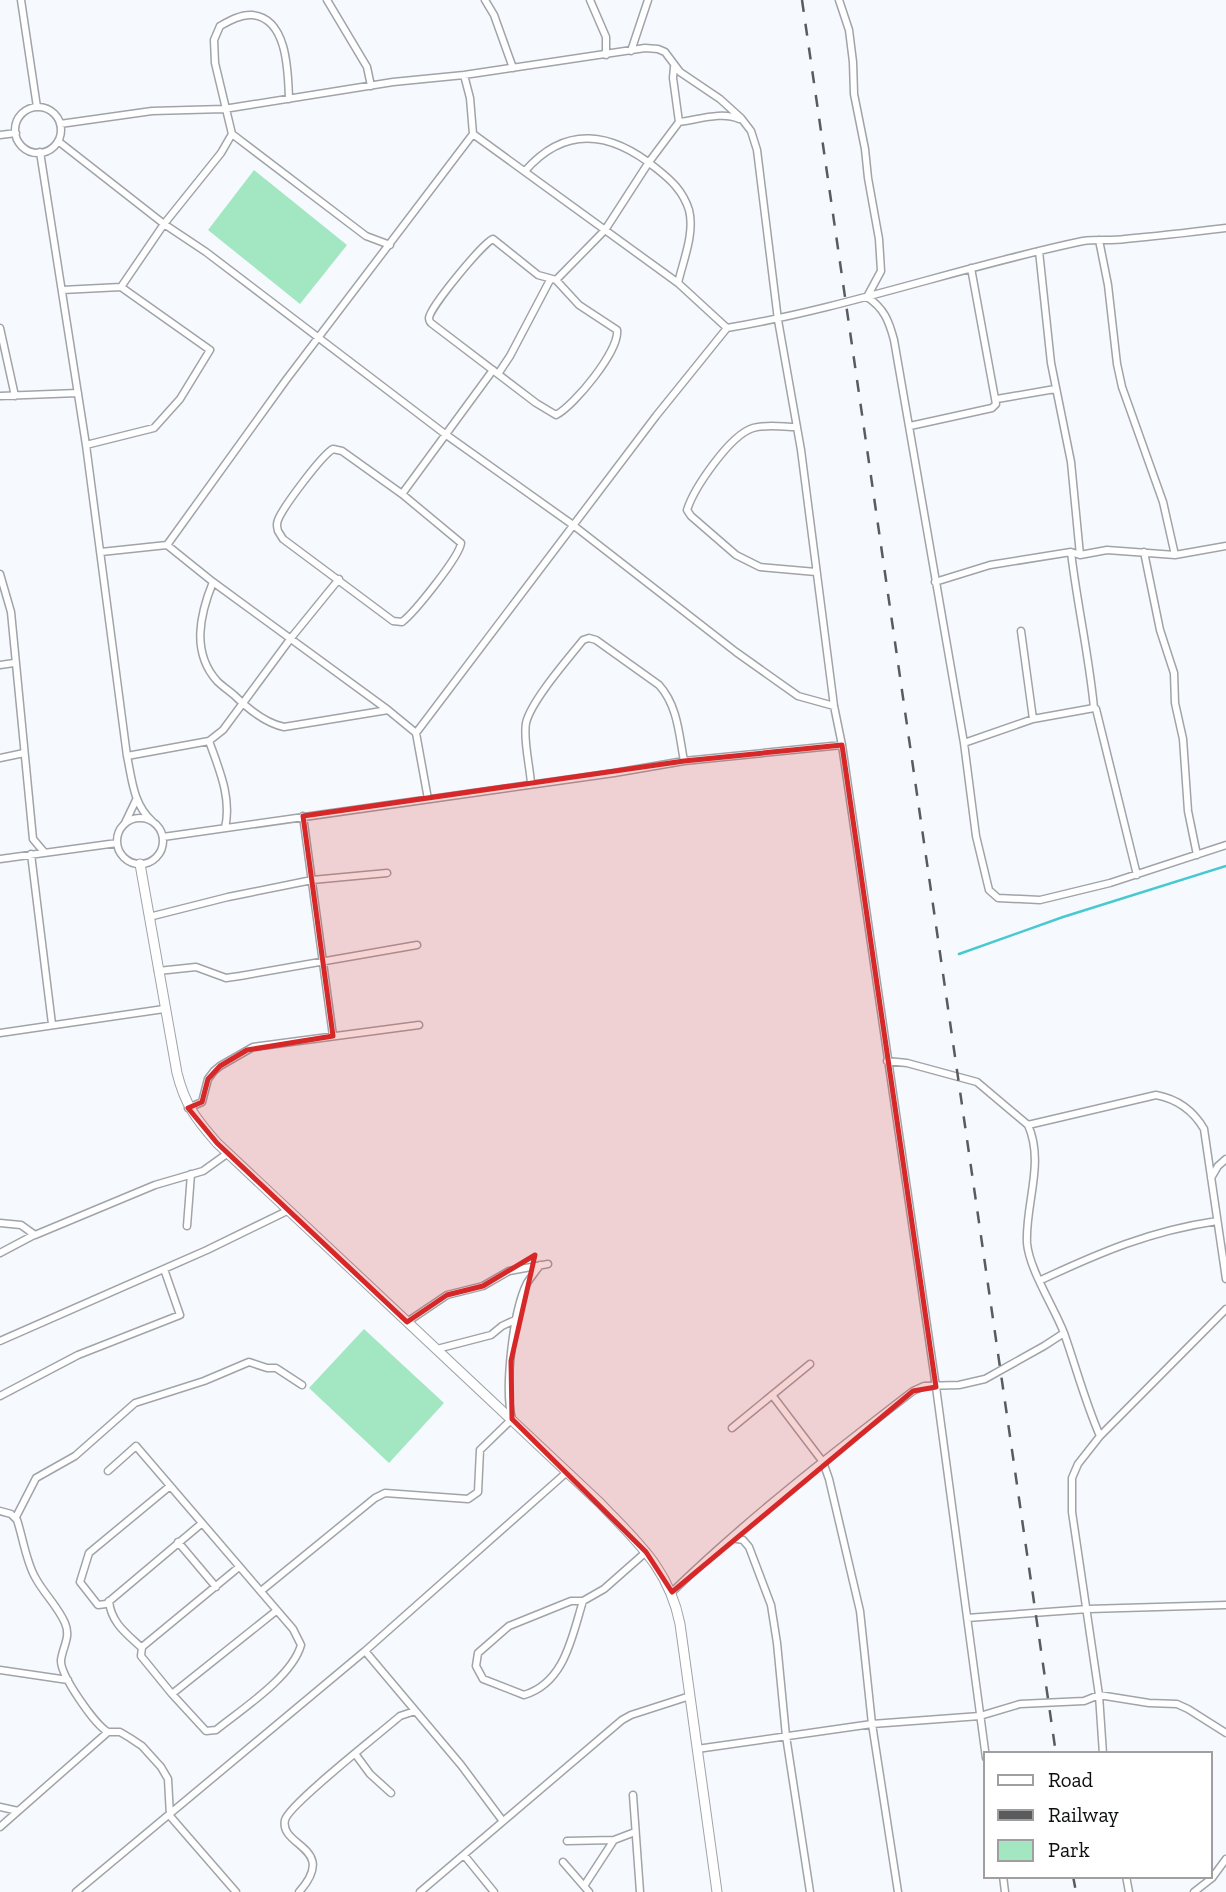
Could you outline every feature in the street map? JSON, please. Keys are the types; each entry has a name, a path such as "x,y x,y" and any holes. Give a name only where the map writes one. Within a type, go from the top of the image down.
{"street":[{"path":"21,0 37,107"},
{"path":"327,0 366,67 371,86"},
{"path":"485,0 494,15 513,68"},
{"path":"590,0 606,37 606,55"},
{"path":"632,51 648,0"},
{"path":"839,0 849,30 854,94 866,149 868,178 879,239 881,271 867,297"},
{"path":"289,99 287,56 277,34 266,20 251,15 220,26 214,40 215,63 232,134 366,236 390,245"},
{"path":"60,124 152,111 224,109 371,86 658,49 665,52 674,66 720,99 751,131 757,150 778,320 797,427 834,706 842,745 936,1387 985,1752"},
{"path":"402,494 445,434 510,356 553,280 605,230 649,162 679,122 674,66"},
{"path":"167,545 318,338 473,134 470,98 464,75"},
{"path":"37,107 49,110 60,124 58,141 50,149 40,152 24,147 16,133 19,118 27,110 37,107"},
{"path":"679,122 733,116 746,124"},
{"path":"0,135 16,133"},
{"path":"121,288 164,224 221,153 232,134"},
{"path":"473,134 678,283 727,328"},
{"path":"525,171 545,151 581,139 604,139 625,146 649,162 676,185 689,212 691,228 678,283"},
{"path":"58,141 164,224 206,252 445,434 573,525 790,691 834,706"},
{"path":"40,152 86,445 127,756 136,800 163,837 159,854 151,862 140,864 126,860 117,843 118,833 136,800"},
{"path":"416,733 573,525 727,328 778,320 811,309 1087,240 1124,240 1226,228"},
{"path":"496,240 532,271 553,280 579,304 617,330 618,338 597,373 568,406 556,415 496,372 438,330 430,323 430,315 457,276 488,241 496,240"},
{"path":"1099,240 1108,285 1116,364 1163,502 1175,555"},
{"path":"1039,251 1055,389 1071,462 1080,555"},
{"path":"910,426 992,408 997,399 971,268"},
{"path":"61,290 121,288 210,350 180,399 154,428 86,445"},
{"path":"867,297 877,303 889,321 910,426 964,743 976,836 984,874 992,894 998,898 1040,901 1137,874 1226,845"},
{"path":"0,328 15,396"},
{"path":"997,399 1055,389"},
{"path":"0,396 78,393"},
{"path":"797,427 753,428 735,438 708,473 687,510 736,555 760,567 816,572"},
{"path":"338,449 402,494 461,543 460,550 441,577 402,622 393,621 283,538 278,531 279,517 327,452 338,449"},
{"path":"101,552 167,545 213,582 388,710 416,733 428,799"},
{"path":"935,582 990,565 1071,552 1080,555 1108,550 1175,555 1226,546"},
{"path":"1071,552 1094,708 1137,874"},
{"path":"1144,552 1160,631 1174,673 1175,703 1183,739 1188,811 1197,855"},
{"path":"0,574 10,612 33,839 29,854 52,1024"},
{"path":"127,756 209,741 223,730 291,638 339,579"},
{"path":"213,582 203,607 200,645 216,680 243,705 271,724 284,727 388,710"},
{"path":"1021,631 1033,719"},
{"path":"531,784 527,721 542,694 583,640 589,638 659,685 667,694 673,705 684,761"},
{"path":"0,665 14,663"},
{"path":"964,743 1033,719 1094,708"},
{"path":"209,741 226,798 228,809 225,828"},
{"path":"163,837 614,774 684,761 842,745"},
{"path":"0,758 24,753"},
{"path":"303,816 332,1036"},
{"path":"124,825 138,818 152,821"},
{"path":"33,839 44,852"},
{"path":"0,859 117,843"},
{"path":"140,864 177,1073 188,1108 196,1119 228,1153 567,1472 646,1552 672,1592 680,1624 718,1892"},
{"path":"149,917 312,880 387,873"},
{"path":"158,971 196,967 226,978 417,945"},
{"path":"0,1032 164,1009"},
{"path":"188,1108 202,1102 208,1079 220,1066 247,1050 419,1025"},
{"path":"887,1061 907,1063 977,1082 1028,1125 1035,1157 1027,1242 1030,1259 1064,1333 1090,1415 1100,1436"},
{"path":"1028,1125 1156,1094 1172,1098 1190,1111 1204,1129 1226,1279"},
{"path":"0,1253 155,1185 210,1167 228,1153"},
{"path":"1211,1178 1226,1159"},
{"path":"187,1226 191,1174"},
{"path":"0,1341 164,1269 289,1210"},
{"path":"1041,1280 1126,1242 1153,1233 1217,1221"},
{"path":"0,1223 21,1225 34,1236"},
{"path":"407,1322 447,1295 482,1286 509,1271 544,1265 527,1284 517,1319 508,1404 512,1419"},
{"path":"0,1396 78,1355 180,1315 164,1269"},
{"path":"1103,1752 1100,1695 1079,1561 1072,1478 1078,1464 1100,1436 1226,1309"},
{"path":"438,1349 491,1335 517,1319"},
{"path":"672,1592 731,1538 822,1462 913,1391 924,1386 936,1387 985,1379 1064,1333"},
{"path":"236,1892 170,1816 168,1779 161,1767 142,1746 130,1738 120,1732 107,1732 99,1727 68,1679 61,1663 67,1640 66,1626 50,1595 34,1575 16,1517 36,1478 75,1456 135,1403 204,1381 249,1362 276,1368 302,1385"},
{"path":"732,1428 810,1364"},
{"path":"772,1395 822,1462 829,1479 860,1611 872,1724 898,1892"},
{"path":"261,1591 375,1497 385,1493 468,1499 474,1496 478,1492 480,1450 512,1419"},
{"path":"108,1471 136,1446 293,1629 301,1645 293,1663 278,1678 216,1730 206,1731 141,1656 142,1648 239,1567"},
{"path":"76,1892 365,1651 567,1472"},
{"path":"170,1486 89,1553 80,1582 98,1605 102,1606 109,1601 201,1524"},
{"path":"0,1511 16,1517"},
{"path":"731,1538 743,1540 749,1547 771,1605 786,1736 810,1892"},
{"path":"178,1542 216,1587"},
{"path":"583,1601 563,1664 542,1687 524,1695 483,1678 476,1666 478,1653 509,1626 571,1601 583,1601 604,1589 646,1552"},
{"path":"109,1601 110,1614 142,1648"},
{"path":"967,1618 1088,1609 1226,1605"},
{"path":"172,1694 276,1611"},
{"path":"365,1651 461,1765 502,1820"},
{"path":"0,1670 68,1679"},
{"path":"697,1749 872,1724 980,1716 1020,1704 1083,1701 1100,1695 1149,1703 1177,1704 1226,1733"},
{"path":"420,1892 622,1720 690,1696"},
{"path":"299,1892 311,1876 312,1862 306,1850 291,1836 285,1820 301,1800 401,1716 415,1712"},
{"path":"0,1827 107,1732"},
{"path":"356,1755 370,1774 391,1793"},
{"path":"633,1795 640,1892"},
{"path":"0,1807 18,1811"},
{"path":"567,1841 614,1840 635,1832"},
{"path":"563,1862 586,1889 614,1840"},
{"path":"464,1855 494,1892"},
{"path":"1194,1892 1212,1878 1226,1859"}],"highlighted area":[{"path":"842,745 936,1387 913,1391 672,1592 646,1552 512,1419 511,1361 535,1255 483,1286 447,1295 407,1322 217,1143 188,1108 202,1102 208,1079 220,1066 247,1050 333,1036 303,816 684,761"}],"green space":[{"path":"254,170 347,245 300,304 208,230"},
{"path":"364,1329 444,1403 389,1463 309,1388"}],"waterway":[{"path":"959,954 1063,917 1226,866"}],"railway":[{"path":"802,0 1056,1752"},
{"path":"1073,1878 1076,1892"}]}
